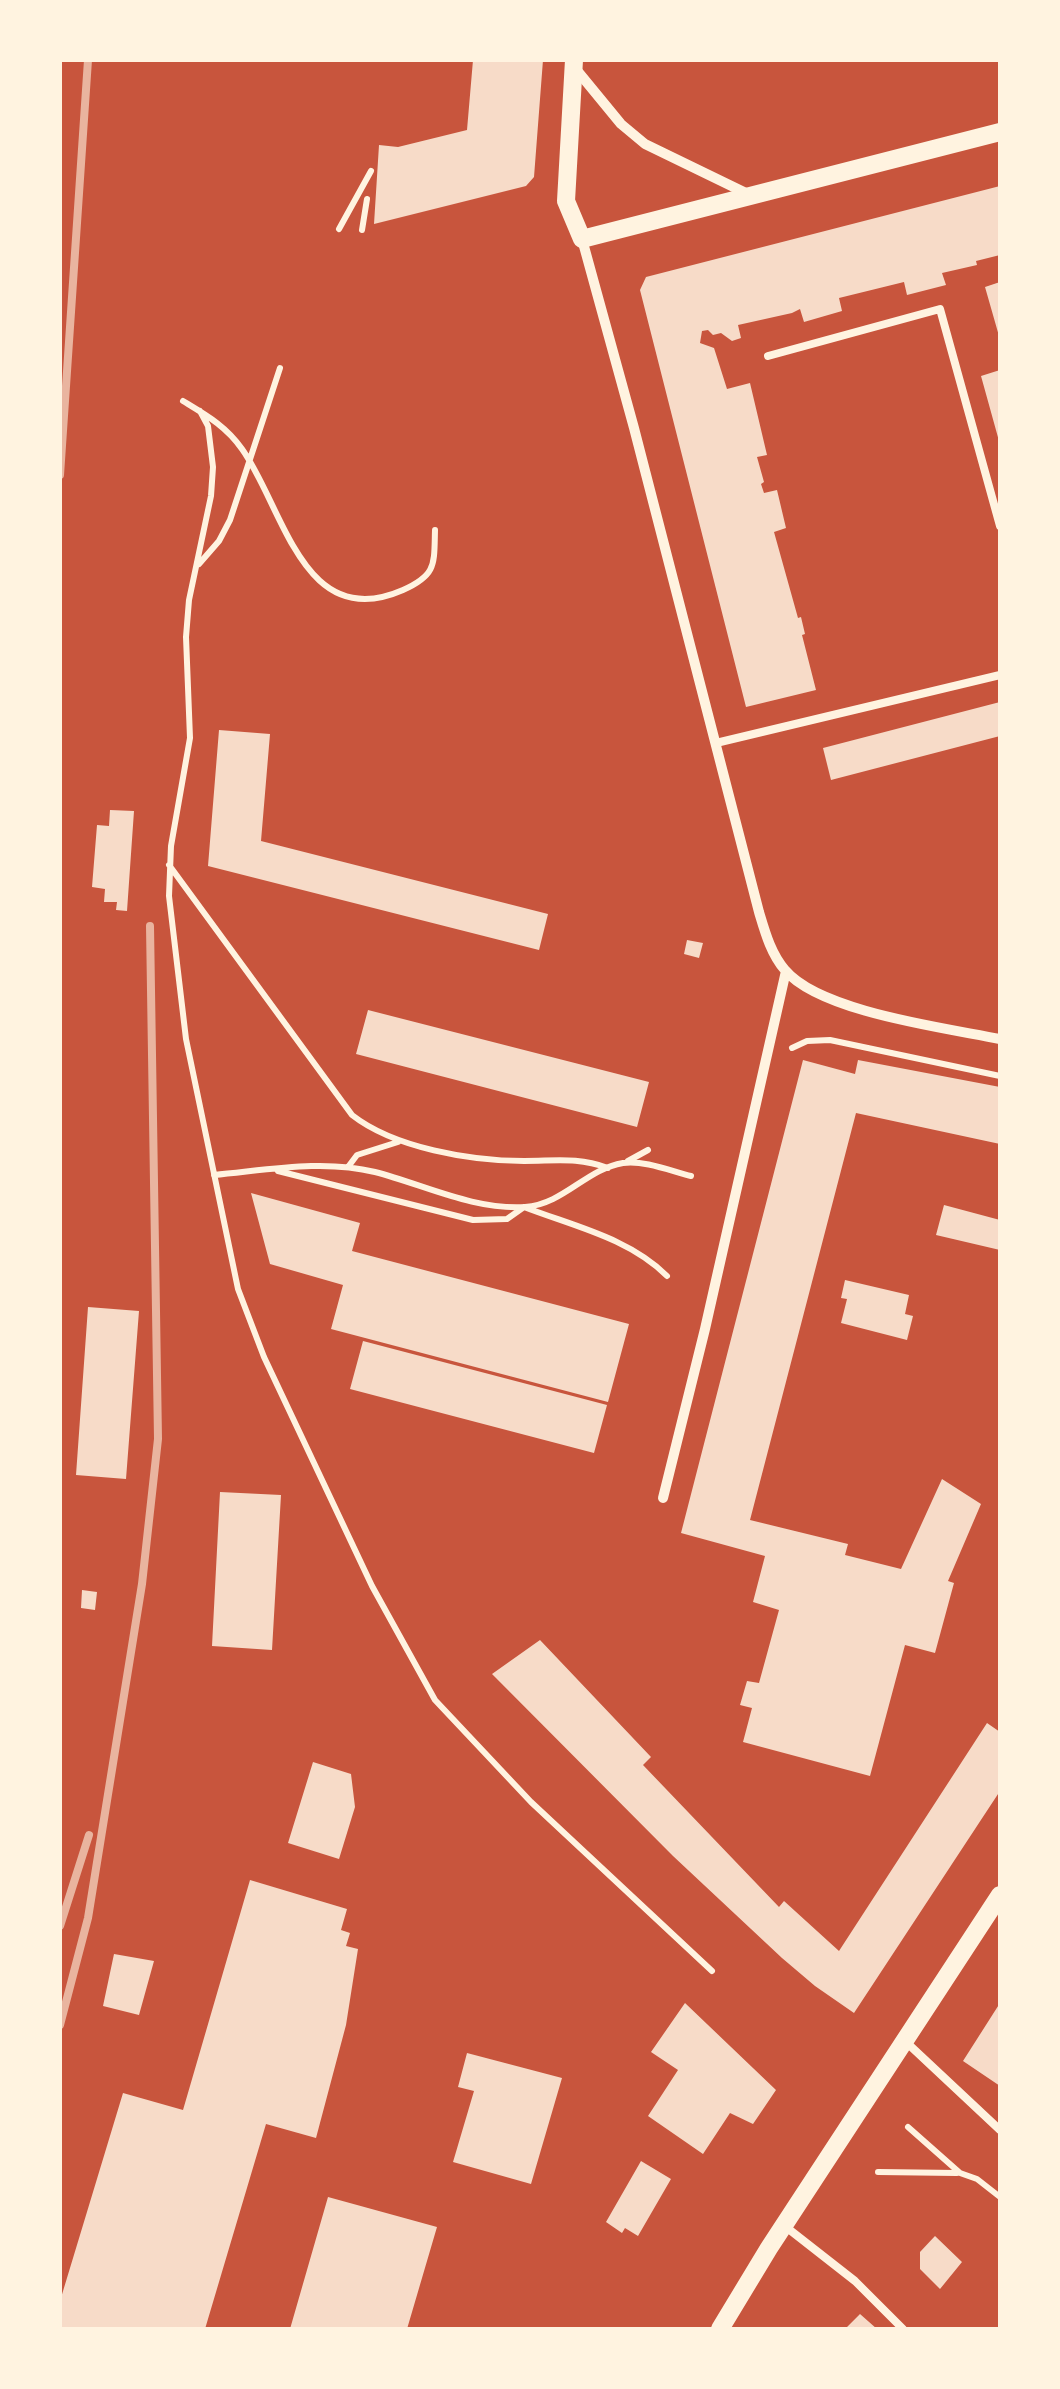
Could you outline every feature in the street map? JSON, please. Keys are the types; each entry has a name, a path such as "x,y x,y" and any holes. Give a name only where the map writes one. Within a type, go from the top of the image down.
{"street":[{"path":"574,63 621,124 645,144 754,196"},
{"path":"574,63 566,201 582,239 759,912 774,953 786,971 822,994 856,1008 1000,1039"},
{"path":"582,239 1000,132"},
{"path":"663,1498 706,1329 786,971"},
{"path":"720,2329 1000,1894"}],"lane":[{"path":"768,356 940,309 1000,526"},
{"path":"716,743 1000,674"},
{"path":"905,2040 1000,2130"},
{"path":"784,2226 855,2282 904,2329"}],"path":[{"path":"340,229 371,171"},
{"path":"362,230 367,199"},
{"path":"197,566 224,530 280,368"},
{"path":"183,400 225,428 250,463 304,562 334,595 386,598 420,582 434,564 435,530"},
{"path":"200,411 208,426 214,458 211,496 189,600 188,762 168,864 170,926 186,1040 238,1289 264,1357 372,1586 435,1700 531,1802 712,1971"},
{"path":"168,864 352,1116 400,1142 475,1158 582,1159 608,1168"},
{"path":"788,1053 808,1040 830,1040 1000,1076"},
{"path":"347,1168 357,1155 400,1142"},
{"path":"272,1170 473,1220 507,1219 524,1207 551,1202 608,1168 648,1150"},
{"path":"624,1163 691,1176"},
{"path":"214,1175 310,1165 376,1172 476,1202 524,1207 624,1244 667,1276"},
{"path":"908,2127 960,2173"},
{"path":"878,2172 960,2173 976,2179 1000,2197"}],"building":[{"path":"473,60 543,60 534,177 526,186 374,224 379,145 398,147 467,130"},
{"path":"1000,186 1000,255 942,273 946,285 907,295 904,282 839,298 842,311 804,322 800,309 738,325 741,338 732,341 721,333 702,331 700,343 714,348 727,389 750,383 767,455 757,457 764,482 761,484 764,493 777,490 786,528 774,532 798,618 801,617 816,690 746,707 640,290 646,277"},
{"path":"1000,282 1000,335 999,336 985,287"},
{"path":"1000,370 1000,441 999,441 981,376"},
{"path":"1000,702 1000,736 831,780 823,748"},
{"path":"219,730 270,734 261,841 548,914 539,950 208,866"},
{"path":"110,810 134,811 127,911 116,910 117,902 104,902 105,889 92,887 97,825 109,826"},
{"path":"687,940 703,943 699,958 684,954"},
{"path":"368,1010 649,1082 637,1127 356,1054"},
{"path":"803,1060 855,1074 858,1060 1000,1087 1000,1144 856,1113 750,1520 848,1544 845,1555 901,1569 942,1479 981,1504 948,1581 954,1583 935,1653 905,1645 870,1776 743,1742 752,1708 740,1705 747,1681 759,1683 779,1610 753,1602 765,1556 681,1533"},
{"path":"251,1193 360,1223 352,1251 629,1324 608,1402 331,1329 343,1285 270,1264"},
{"path":"944,1205 1000,1220 1000,1250 936,1235"},
{"path":"845,1280 909,1295 905,1314 913,1316 907,1340 841,1323 847,1299 841,1298"},
{"path":"88,1307 139,1311 126,1479 76,1475"},
{"path":"363,1341 607,1405 594,1453 350,1389"},
{"path":"220,1492 281,1495 272,1650 212,1646"},
{"path":"82,1590 97,1592 95,1610 81,1608"},
{"path":"540,1640 651,1757 643,1765 779,1907 784,1901 839,1951 987,1723 1000,1732 1000,1791 854,2013 782,1958 673,1856 492,1674"},
{"path":"313,1762 351,1774 355,1807 339,1859 288,1843"},
{"path":"250,1880 347,1909 341,1930 350,1933 346,1946 358,1949 346,2025 316,2138 266,2124 205,2329 60,2329 60,2301 123,2093 183,2110"},
{"path":"114,1954 154,1961 139,2015 103,2006"},
{"path":"685,2003 776,2090 753,2124 730,2113 703,2154 648,2116 678,2070 651,2052"},
{"path":"1000,2003 1000,2086 963,2061"},
{"path":"467,2053 562,2078 531,2184 453,2162 474,2091 458,2087"},
{"path":"641,2161 671,2179 638,2236 625,2228 622,2233 606,2222"},
{"path":"328,2197 437,2227 407,2329 290,2329"},
{"path":"935,2236 962,2262 940,2289 920,2269 920,2252"},
{"path":"860,2314 877,2329 845,2329"}],"railway":[{"path":"60,475 88,60"},
{"path":"60,2025 88,1918 142,1584 158,1439 150,926"},
{"path":"60,1926 89,1835"}]}
